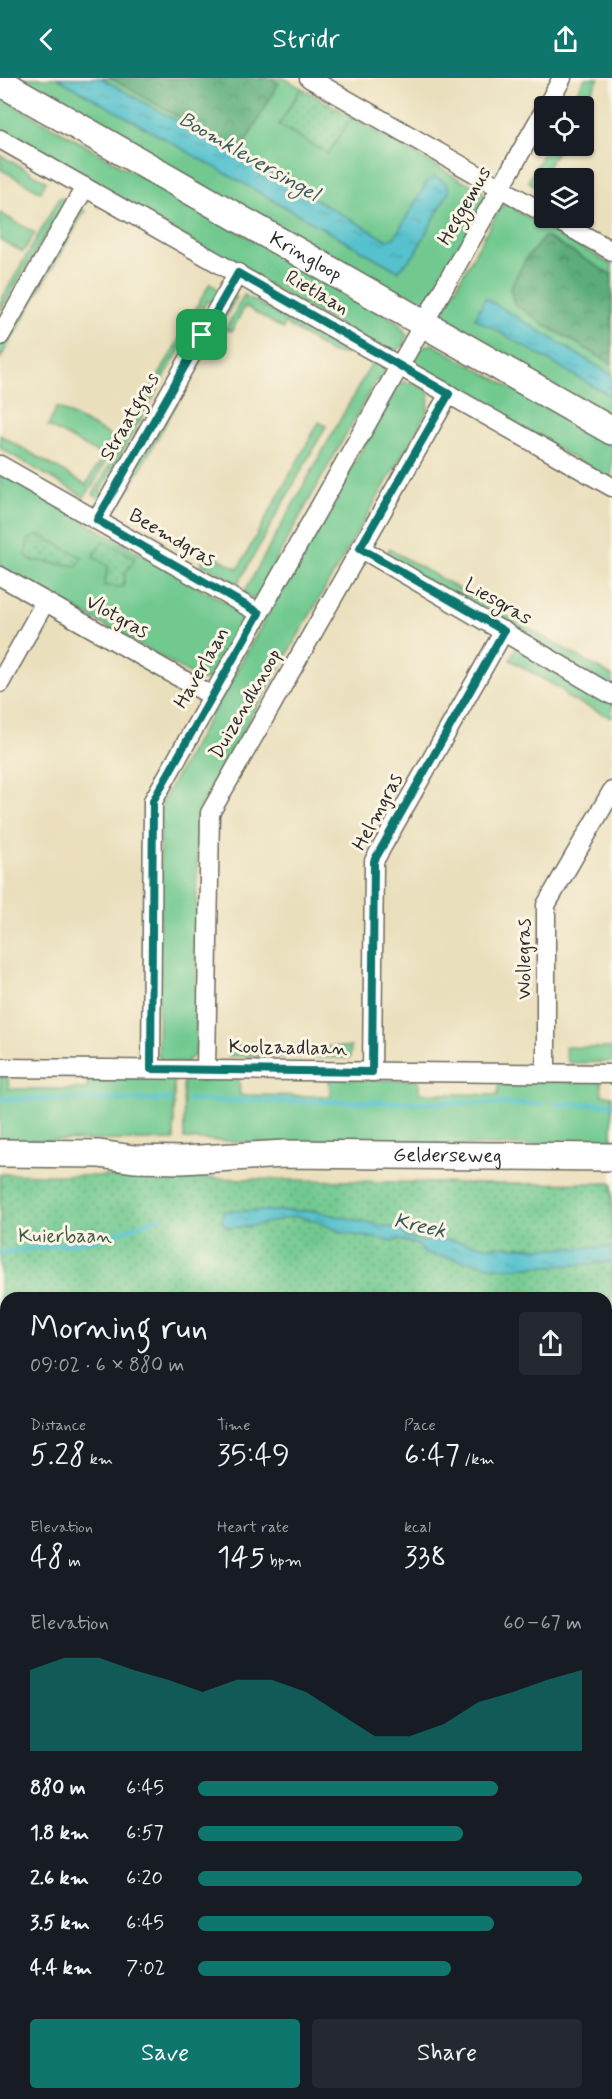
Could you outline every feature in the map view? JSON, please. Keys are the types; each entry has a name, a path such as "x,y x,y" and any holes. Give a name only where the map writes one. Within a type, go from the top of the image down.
{"street":[{"path":"309,78 534,207"},
{"path":"552,96 562,78"},
{"name":"Kringloop","path":"0,82 612,431"},
{"name":"Heggemus","path":"423,324 534,129"},
{"name":"Rietlaan","path":"0,139 612,487"},
{"path":"0,336 85,187"},
{"path":"571,228 612,251"},
{"name":"Straatgras","path":"97,520 238,273"},
{"name":"Haverlaan","path":"151,1069 153,801 423,324"},
{"name":"Duizendknoop","path":"206,1070 210,813 449,394"},
{"name":"Beemdgras","path":"0,465 259,613"},
{"name":"Liesgras","path":"360,548 612,695"},
{"name":"Vlotgras","path":"0,576 212,696"},
{"path":"0,683 45,602"},
{"name":"Helmgras","path":"372,1072 374,861 504,631"},
{"name":"Wollegras","path":"546,1073 546,905 612,790"},
{"name":"Koolzaadlaan","path":"0,1068 612,1074"},
{"name":"Gelderseweg","path":"0,1153 99,1154 138,1144 233,1145 284,1154 612,1156"}],"green space":[{"path":"12,78 284,78 462,181 480,187 487,199 429,299 418,308"},
{"path":"110,78 270,78 279,83 240,152"},
{"path":"585,78 599,78 589,96 575,96"},
{"path":"301,88 352,117 328,154 279,125"},
{"path":"0,97 398,322 407,335 405,344 396,351 384,351 0,131"},
{"path":"0,155 46,181 41,192 0,169 2,164"},
{"path":"542,156 554,156 547,168 535,168"},
{"path":"534,170 534,185 528,181"},
{"path":"60,197 71,202 62,217 56,217 0,312 0,302"},
{"path":"507,202 514,204 515,210 534,221 534,228 547,228 612,265 612,424 444,323 441,314 500,208"},
{"path":"80,209 85,211 0,359 0,349"},
{"path":"0,213 35,233 23,252 0,240"},
{"path":"545,236 612,275 612,364 514,304 510,288 525,260"},
{"path":"210,283 220,291 214,303 207,301 100,492 105,495 102,499 93,495"},
{"path":"244,295 348,354 331,353 285,323 283,329 245,306 232,331 225,330"},
{"path":"234,296 237,297 119,506 113,504"},
{"path":"432,344 612,443 612,481 416,366 414,357 421,347"},
{"path":"374,359 382,363 385,382 377,379 265,579 269,583 263,594 253,598 243,594"},
{"path":"403,382 412,383 429,391 428,410 197,811 196,1054 183,1064 161,1061 158,1054 161,803 396,389"},
{"path":"57,407 117,439 93,485 84,497 0,448 0,435 86,485 103,456 48,426"},
{"path":"319,422 326,426 238,584 207,567 200,566 206,551 238,569"},
{"path":"0,473 241,611 245,617 244,625 215,675 202,680 0,567"},
{"path":"39,535 82,557 77,566 30,560 26,555 28,540"},
{"path":"103,540 135,558 125,574 123,587 104,586 108,566 93,557"},
{"path":"389,549 612,676 612,687 386,557"},
{"path":"516,647 612,703 612,718 566,697 564,691 510,660"},
{"path":"229,1045 351,1047 350,1058 229,1056"},
{"path":"565,1047 612,1048 612,1062 570,1063"},
{"path":"0,1077 8,1077 9,1089 87,1089 88,1077 171,1077 174,1082 174,1140 0,1141"},
{"path":"186,1078 239,1079 240,1095 330,1096 329,1079 419,1080 419,1093 498,1095 499,1082 601,1081 602,1095 612,1096 612,1146 276,1144 184,1139 183,1082"},
{"name":"Kuierbaan","path":"0,1174 496,1184 612,1183 612,1292 0,1292"}],"water":[{"path":"57,78 101,78 387,240 395,237 427,182 434,177 440,179 446,183 449,191 414,255 398,271"},
{"path":"485,298 612,375 612,397 475,318"},
{"path":"223,1211 314,1211 402,1230 406,1237 423,1242 435,1238 486,1246 612,1247 612,1261 501,1268 424,1253 418,1245 400,1240 391,1241 343,1233 316,1221 297,1216 253,1226 229,1228 222,1222"}],"waterway":[{"path":"0,1099 171,1100"},
{"path":"189,1100 540,1104"},
{"path":"557,1104 612,1104"},
{"name":"Kreek","path":"0,1253 94,1240 160,1217"}],"route":[{"path":"238,273 449,394 360,548 504,631 374,861 372,1072 151,1069 153,801 259,613 97,520 202,335 238,273"}],"water label":[{"name":"Boomkleversingel","path":"249,157"}]}
